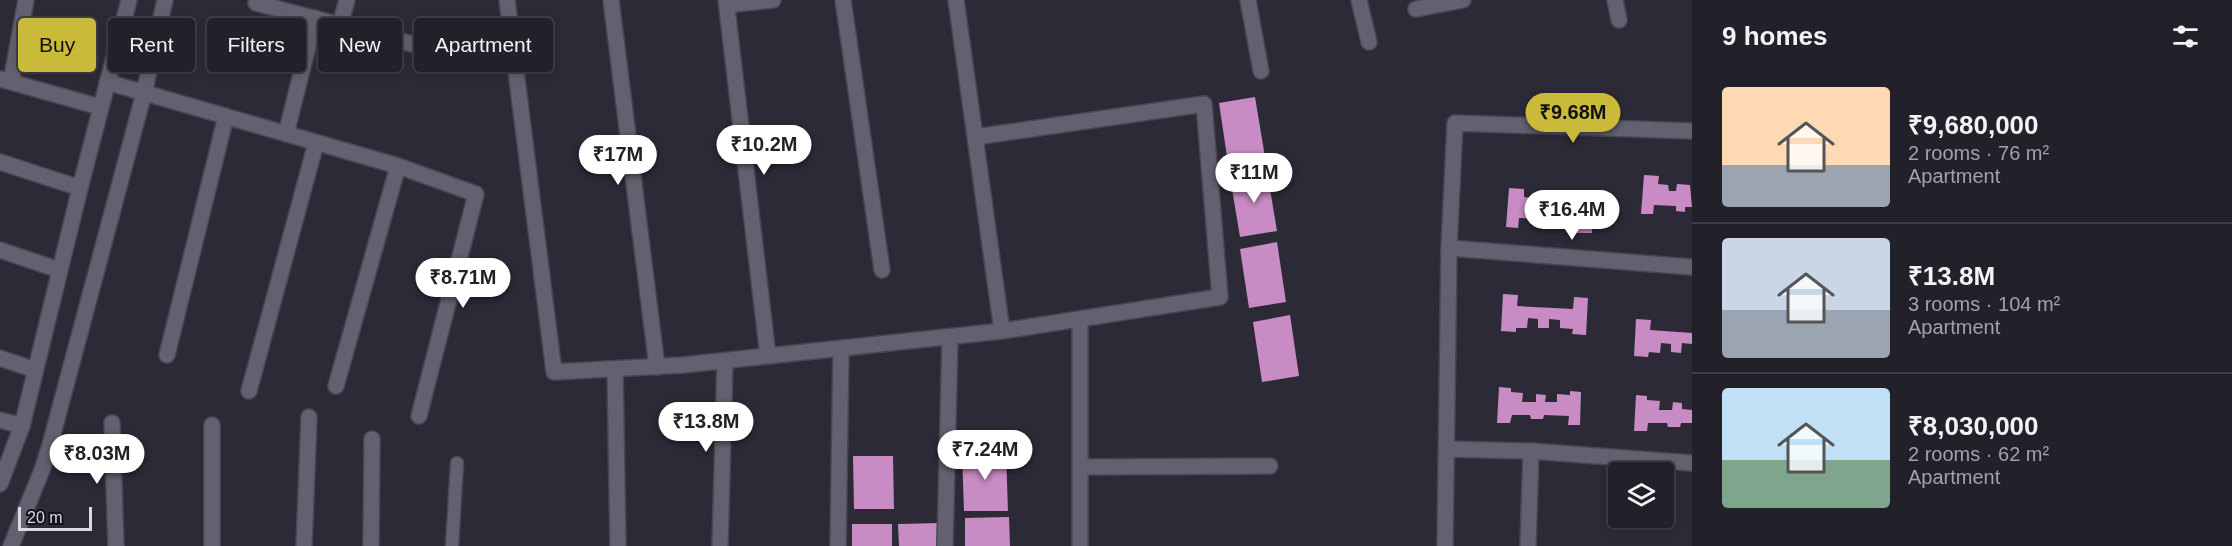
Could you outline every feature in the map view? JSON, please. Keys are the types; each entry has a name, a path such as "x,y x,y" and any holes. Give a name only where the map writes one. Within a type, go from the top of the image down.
{"street":[{"path":"26,0 5,80 100,107"},
{"path":"0,484 22,426 59,270 129,0"},
{"path":"11,546 45,462 144,93 165,0"},
{"path":"257,0 256,3 318,19"},
{"path":"342,18 347,0"},
{"path":"507,0 554,372 726,361 950,337 1220,297 1204,104 975,137"},
{"path":"611,0 657,367"},
{"path":"768,356 726,3 773,0"},
{"path":"843,0 882,270"},
{"path":"956,0 1002,331"},
{"path":"1248,0 1261,71"},
{"path":"1359,0 1369,42"},
{"path":"1416,9 1462,0"},
{"path":"1615,0 1619,20"},
{"path":"286,134 315,18"},
{"path":"107,82 398,166 476,194 419,416"},
{"path":"167,355 226,116"},
{"path":"1445,546 1449,248 1455,123 1692,131"},
{"path":"249,391 316,143"},
{"path":"0,162 80,188"},
{"path":"336,386 398,166"},
{"path":"1449,248 1692,267"},
{"path":"0,250 59,270"},
{"path":"1080,319 1080,546"},
{"path":"945,546 950,337"},
{"path":"838,546 841,348"},
{"path":"0,358 35,370"},
{"path":"720,546 726,361"},
{"path":"615,369 618,546"},
{"path":"304,546 309,417"},
{"path":"0,420 22,426"},
{"path":"112,423 116,546"},
{"path":"212,424 212,546"},
{"path":"371,546 372,439"},
{"path":"1446,449 1531,451 1692,463"},
{"path":"1528,546 1531,451"},
{"path":"1080,467 1270,466"}],"lane":[{"path":"452,546 457,463"}],"building":[{"path":"1255,97 1265,157 1228,163 1219,103"},
{"path":"1267,171 1277,231 1240,237 1230,177"},
{"path":"1644,175 1659,176 1658,184 1668,185 1669,191 1676,191 1677,184 1690,185 1692,207 1685,207 1685,212 1676,211 1676,206 1654,205 1653,214 1641,214"},
{"path":"1509,188 1524,189 1524,197 1533,198 1534,204 1541,204 1542,197 1555,198 1555,207 1563,207 1564,198 1574,198 1574,190 1594,191 1592,233 1575,233 1576,221 1550,220 1550,225 1540,224 1541,219 1519,218 1518,228 1506,227"},
{"path":"1277,242 1286,302 1249,308 1240,249"},
{"path":"1503,294 1518,295 1517,306 1573,309 1574,297 1588,298 1586,335 1572,334 1573,329 1560,328 1560,320 1549,319 1549,328 1538,328 1538,319 1528,318 1527,328 1516,328 1516,332 1501,331"},
{"path":"1290,315 1299,376 1262,382 1253,322"},
{"path":"1636,319 1651,320 1650,330 1692,333 1692,344 1682,343 1681,353 1671,352 1671,344 1661,343 1660,353 1649,352 1648,357 1634,356"},
{"path":"1499,387 1511,388 1511,392 1523,393 1522,402 1536,402 1536,394 1546,395 1545,402 1557,402 1557,394 1570,395 1570,391 1581,392 1580,425 1568,425 1569,416 1544,415 1543,419 1531,419 1530,415 1512,415 1510,423 1497,423"},
{"path":"1636,395 1647,396 1647,400 1660,401 1659,410 1672,410 1673,402 1682,403 1682,409 1692,410 1692,423 1681,423 1680,427 1668,427 1667,423 1648,423 1647,431 1634,431"},
{"path":"1006,451 1008,511 964,511 962,452"},
{"path":"853,456 893,456 894,509 854,509"},
{"path":"1009,517 1010,546 965,546 965,518"},
{"path":"939,523 939,546 899,546 898,524"},
{"path":"852,524 892,524 892,546 852,546"}]}
